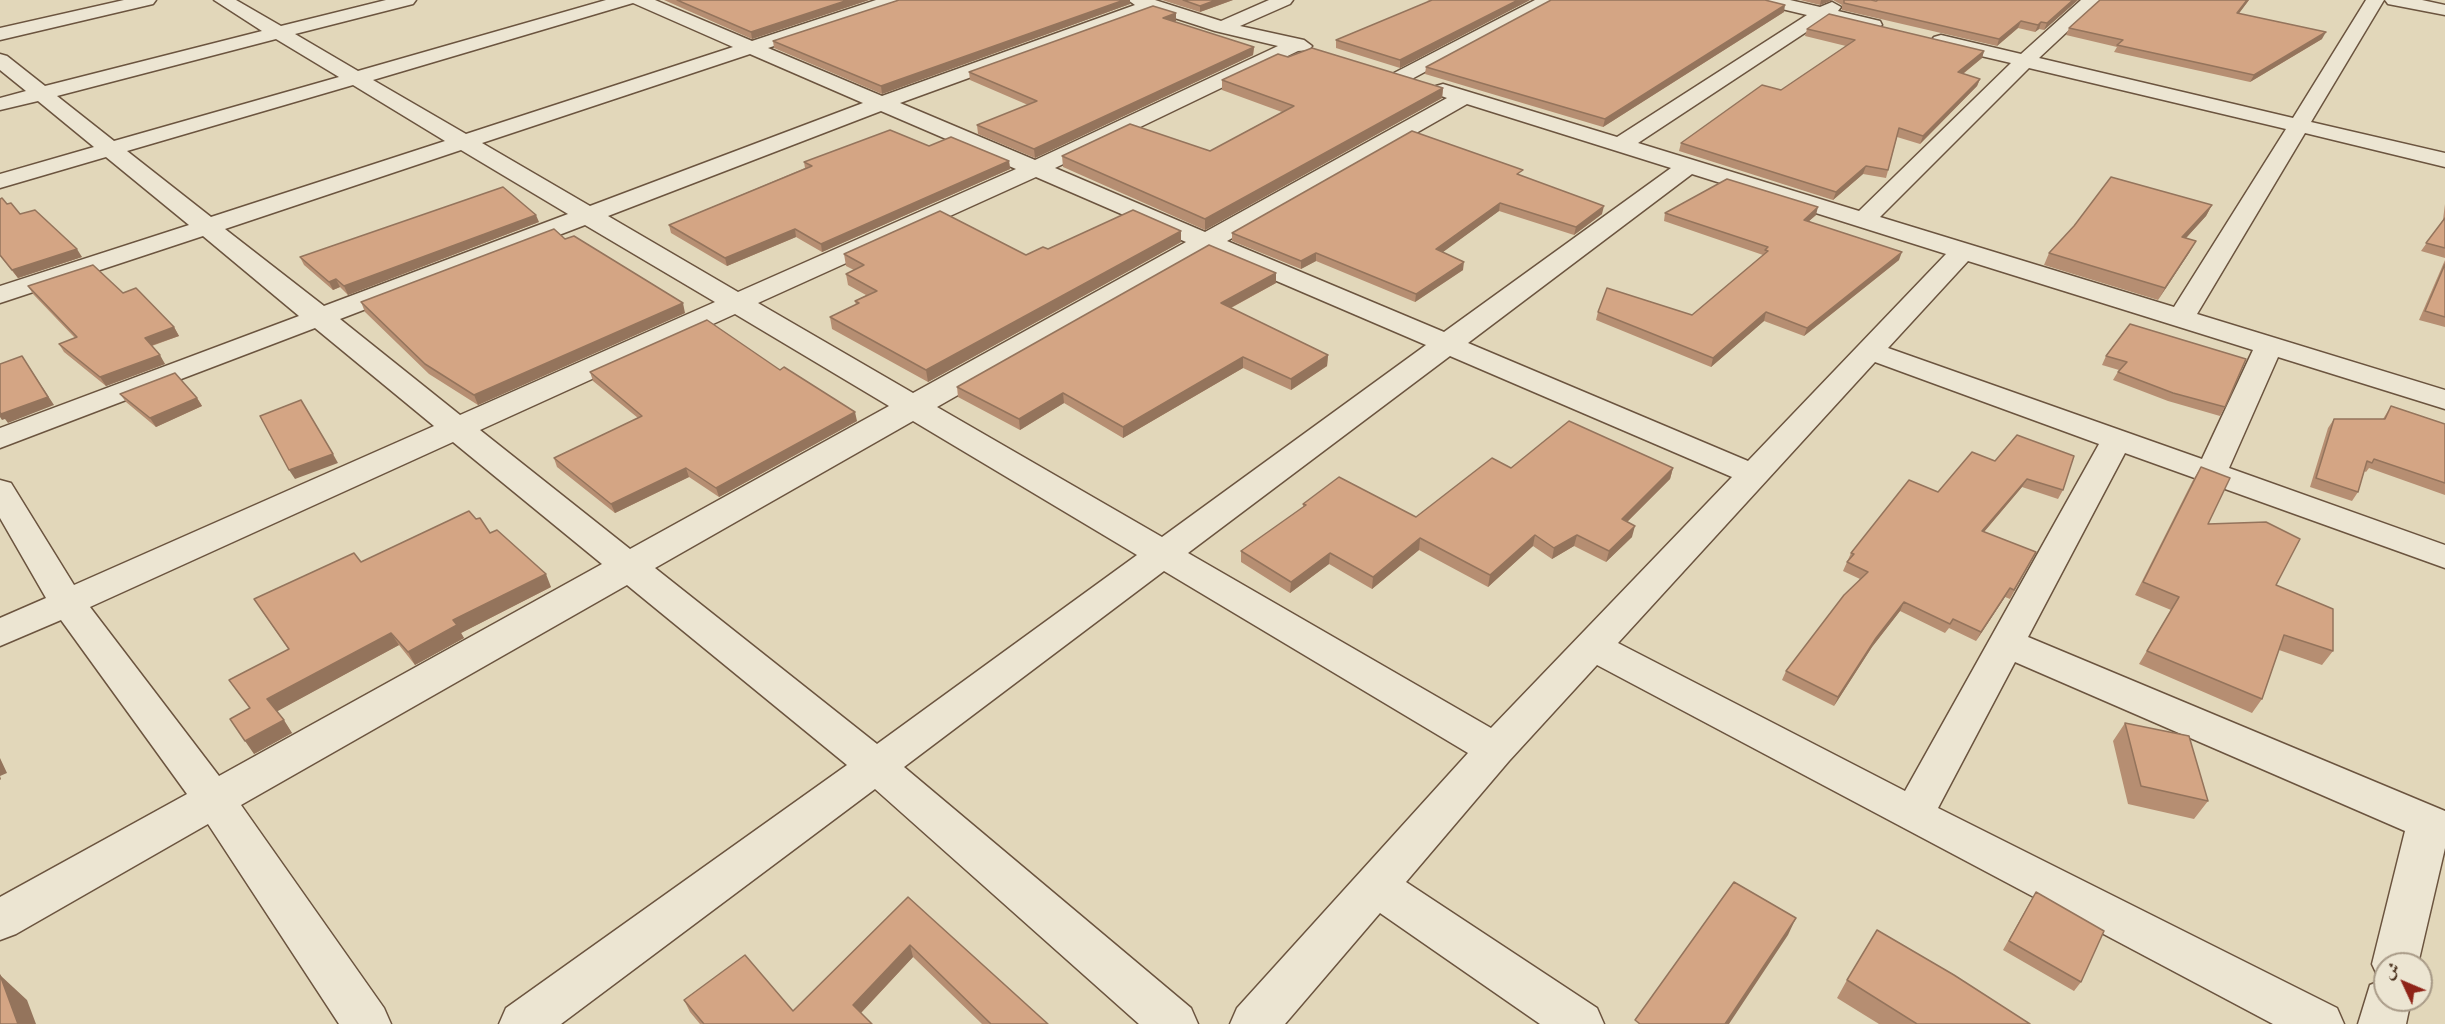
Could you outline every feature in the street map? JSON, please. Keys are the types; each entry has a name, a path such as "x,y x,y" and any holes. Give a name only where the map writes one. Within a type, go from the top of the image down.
{"street":[{"path":"0,34 147,0"},
{"path":"223,0 1495,750"},
{"path":"0,104 407,0"},
{"path":"0,181 626,0"},
{"path":"640,0 1754,475"},
{"path":"0,296 894,0"},
{"path":"1222,27 1284,0"},
{"path":"1549,0 1391,74 2445,400"},
{"path":"1767,0 1890,29"},
{"path":"1620,145 1842,0"},
{"path":"1864,220 2025,61 2092,0"},
{"path":"2181,318 2375,0"},
{"path":"2394,0 2445,10"},
{"path":"0,439 1145,3 1222,27 1297,44 1328,54"},
{"path":"1924,37 2445,160"},
{"path":"0,633 1035,169 1297,44"},
{"path":"0,60 876,766 1174,1024"},
{"path":"0,920 1464,97"},
{"path":"523,1024 1688,166"},
{"path":"1254,1024 1495,750 1964,251"},
{"path":"2211,473 2269,345"},
{"path":"1870,351 2445,557"},
{"path":"1913,815 2117,439"},
{"path":"0,490 67,603 214,800 367,1024"},
{"path":"2006,643 2436,826 2399,952"},
{"path":"1593,646 1913,815 2320,1024"},
{"path":"1376,886 1580,1024"}],"building":[{"path":"677,0 848,0 751,32"},
{"path":"899,0 1124,0 881,86 773,41"},
{"path":"1183,0 1216,0 1200,6"},
{"path":"1432,0 1518,0 1400,60 1336,40"},
{"path":"1551,0 1765,0 1785,5 1605,119 1426,67"},
{"path":"1844,0 2073,0 2047,23 2041,22 2038,25 2021,21 1999,39 1844,3"},
{"path":"2100,0 2247,0 2237,13 2326,32 2254,75 2117,45 2123,40 2069,28"},
{"path":"1153,6 1176,13 1163,18 1254,47 1034,149 977,125 1037,101 969,72"},
{"path":"1829,14 1984,51 1958,72 1980,79 1923,136 1899,128 1888,170 1866,166 1836,192 1681,143 1762,85 1781,90 1855,40 1807,29"},
{"path":"1312,48 1443,88 1205,219 1062,156 1130,124 1210,151 1294,106 1222,80 1278,54 1288,57"},
{"path":"890,130 929,146 951,137 1009,161 821,244 795,229 725,258 669,225 812,166 804,162"},
{"path":"1412,131 1523,170 1517,174 1604,206 1576,227 1500,203 1436,249 1464,262 1416,294 1316,253 1301,261 1232,233"},
{"path":"2111,177 2212,205 2182,237 2196,241 2165,288 2049,253 2074,226"},
{"path":"1727,179 1818,207 1804,220 1902,252 1807,328 1766,312 1713,358 1598,312 1607,288 1692,315 1768,251 1765,250 1768,247 1665,213"},
{"path":"503,187 536,215 344,286 336,279 329,282 300,257"},
{"path":"2,198 7,204 11,203 20,214 35,210 77,249 12,270 0,255 0,199"},
{"path":"1133,210 1181,231 926,370 830,317 859,303 855,301 877,291 846,274 864,265 844,254 940,211 1026,255 1043,247 1048,249"},
{"path":"2445,218 2445,248 2426,243"},
{"path":"554,229 565,239 574,236 683,303 474,395 425,364 361,302"},
{"path":"1209,245 1276,273 1221,303 1328,355 1291,379 1243,357 1123,427 1063,393 1019,419 957,387"},
{"path":"2445,264 2445,317 2425,311"},
{"path":"93,265 123,293 136,288 174,327 145,338 160,355 100,377 59,344 77,337 28,286"},
{"path":"707,320 780,370 784,367 855,412 716,488 686,468 611,504 554,458 642,416 590,372"},
{"path":"2130,324 2246,359 2225,407 2173,393 2118,372 2127,362 2106,356"},
{"path":"22,356 48,397 1,414 0,364"},
{"path":"175,373 197,398 150,418 120,394"},
{"path":"301,400 333,454 289,470 260,416"},
{"path":"2391,406 2445,424 2445,483 2374,459 2372,463 2367,461 2358,492 2316,478 2334,419 2385,419"},
{"path":"1569,421 1673,468 1622,519 1635,526 1609,551 1577,535 1554,548 1535,535 1490,575 1420,538 1373,577 1330,553 1291,582 1241,551 1306,505 1303,504 1339,477 1416,517 1492,458 1511,468"},
{"path":"2017,435 2074,456 2063,490 2027,479 1982,531 2036,552 2014,590 2010,588 1981,632 1953,619 1950,624 1904,602 1876,638 1838,697 1786,671 1844,595 1868,572 1847,562 1854,554 1851,553 1909,480 1938,492 1972,452 1995,461"},
{"path":"2201,467 2230,478 2208,524 2266,522 2300,539 2276,585 2333,609 2333,651 2284,635 2262,699 2147,651 2179,597 2143,582"},
{"path":"469,511 476,519 480,518 490,533 497,530 546,574 453,620 457,625 408,652 391,633 267,699 284,720 245,741 230,719 250,708 229,680 289,649 254,599 354,553 361,562"},
{"path":"2125,723 2189,736 2208,801 2141,786"},
{"path":"1734,882 1796,918 1725,1024 1640,1024 1635,1020"},
{"path":"2036,892 2104,931 2081,982 2009,941"},
{"path":"908,897 1048,1024 991,1024 910,945 853,1005 872,1024 704,1024 684,1000 745,955 793,1011"},
{"path":"1877,930 1954,975 2030,1024 1917,1024 1847,980"},
{"path":"0,975 18,1024 0,1024"}]}
